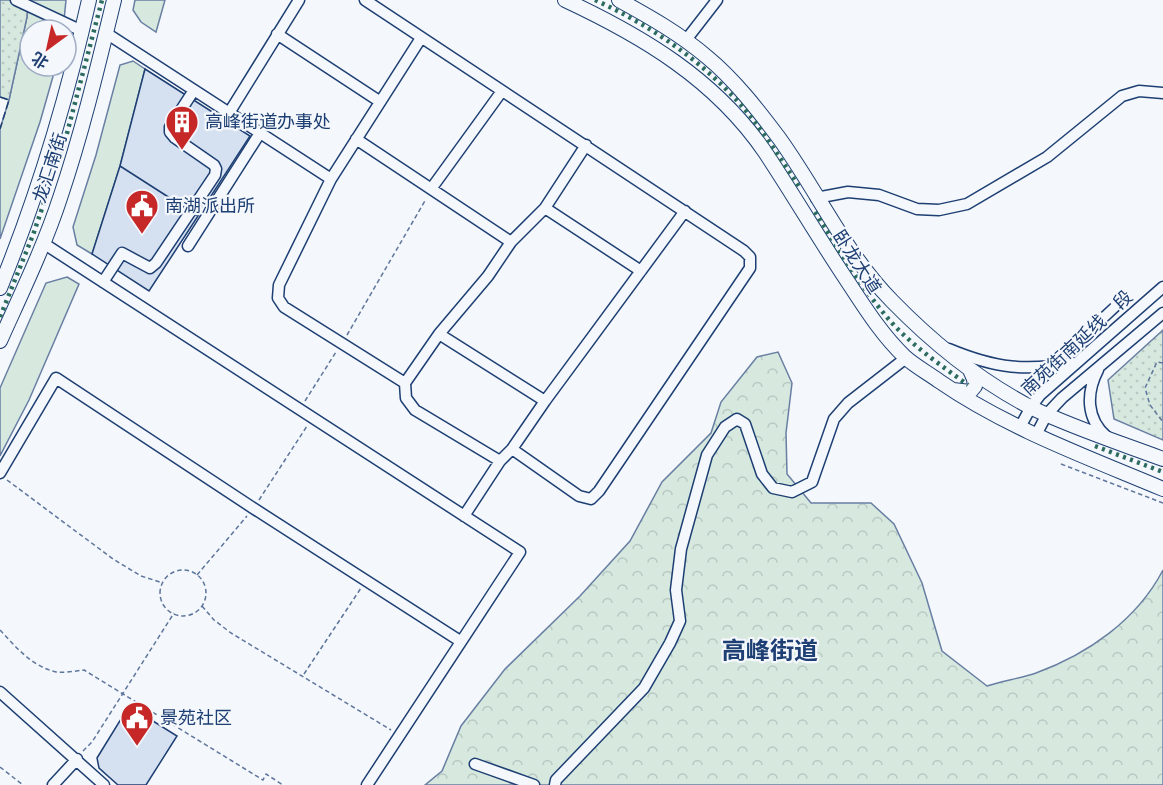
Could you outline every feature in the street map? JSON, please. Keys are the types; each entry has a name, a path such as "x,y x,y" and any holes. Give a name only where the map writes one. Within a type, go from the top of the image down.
{"main road":[{"name":"龙汇南街","path":"0,288 23,232 37,189 89,0"},
{"name":"龙汇南街","path":"0,341 43,243 77,143 114,0"},
{"name":"卧龙大道","path":"565,0 614,23 656,47 695,77 732,112 763,150 872,318 906,358 951,389 1020,427 1163,489"},
{"name":"卧龙大道","path":"620,0 686,40 708,58 748,100 779,139 846,244 891,300 939,345 970,370 1031,407 1163,459"},
{"path":"951,389 970,392 975,386 970,370"},
{"path":"1095,461 1082,451 1080,445 1089,435 1106,437"}],"street":[{"path":"16,0 82,32"},
{"path":"230,113 299,0"},
{"path":"365,0 744,250 750,257 750,268 599,491 591,499 579,496 513,449"},
{"path":"686,40 717,0"},
{"path":"106,33 331,179"},
{"path":"277,34 379,101"},
{"path":"405,383 285,307 278,298 279,285 331,179 421,38"},
{"path":"103,282 122,253 144,267 150,268 156,263 215,175 214,165 175,138 170,132 170,127 194,90"},
{"path":"431,189 502,91"},
{"path":"816,198 848,192 879,195 917,209 939,210 967,204 1047,157 1122,96 1139,91 1163,93"},
{"path":"188,246 260,133"},
{"path":"356,139 511,242"},
{"path":"500,461 415,410 406,398 405,383 439,334 489,276 511,242 545,207 586,146"},
{"path":"545,207 641,271"},
{"path":"464,516 500,461 513,449 545,401 685,211"},
{"path":"43,243 520,552 367,785"},
{"name":"南苑街南延线二段","path":"1020,427 1040,395 1163,287"},
{"name":"南苑街南延线二段","path":"1036,435 1047,414 1062,398 1163,313"},
{"path":"439,334 545,401"},
{"path":"939,345 976,360 1015,368 1048,368 1077,363"},
{"path":"555,785 556,780 644,688 670,644 680,621 676,590 681,549 707,454 725,427 737,419 745,424 762,474 773,488 792,492 812,482 834,419 848,403 906,358"},
{"path":"1101,364 1091,384 1089,398 1098,429 1106,437"},
{"path":"0,474 56,378 460,641"},
{"path":"0,693 104,785"},
{"path":"53,785 76,759"},
{"path":"476,765 534,785"}],"path":[{"path":"300,410 342,344 431,189"},
{"path":"1163,363 1157,362 1145,388 1150,405 1163,422"},
{"path":"1061,464 1163,503"},
{"path":"0,474 113,559 141,576 163,583"},
{"path":"179,570 194,572 200,577 206,591 202,606 189,615 174,613 164,604 161,590 163,583 172,573 179,570"},
{"path":"304,675 366,580"},
{"path":"202,606 214,620 231,633 400,735"},
{"path":"76,759 92,742 174,613"},
{"path":"0,630 17,650 36,664 57,672 84,670 263,780 266,774 283,785"},
{"path":"0,767 23,785"}],"green space":[{"path":"0,0 28,0 27,18 18,18 18,58 9,100 0,97"},
{"path":"28,0 66,0 64,18 27,17"},
{"path":"135,0 165,0 156,32 141,22 133,10"},
{"path":"18,58 18,78 53,78 0,239 0,129"},
{"path":"133,61 145,69 120,166 92,254 77,245 73,227 96,155 120,65"},
{"path":"67,277 79,284 29,400 0,456 0,388 46,283"},
{"path":"1163,330 1163,440 1114,419 1108,380"},
{"path":"778,352 792,383 786,433 787,474 811,503 871,503 894,524 922,583 942,651 987,686 1036,673 1092,645 1125,620 1140,605 1163,570 1163,785 425,785 442,771 461,726 505,669 580,596 630,541 662,482 711,433 721,402 757,357"}],"building":[{"name":"高峰街道办事处","path":"145,69 250,136 198,216 120,166"},
{"name":"南湖派出所","path":"120,166 198,216 149,291 92,254"},
{"name":"景苑社区","path":"129,706 177,736 146,785 118,785 99,768 97,758"}],"hedge":[{"path":"0,317 33,235 65,141 102,0"},
{"path":"595,0 655,32 709,73 749,115 800,188"},
{"path":"815,212 861,283 892,323 919,348 968,385"},
{"path":"1095,446 1163,472"}],"fence":[{"path":"0,97 9,100 0,129"}],"place":[{"name":"高峰街道办事处","path":"182,151"},
{"name":"南湖派出所","path":"142,235"},
{"name":"景苑社区","path":"137,747"}],"district":[{"name":"高峰街道","path":"770,651"}]}
